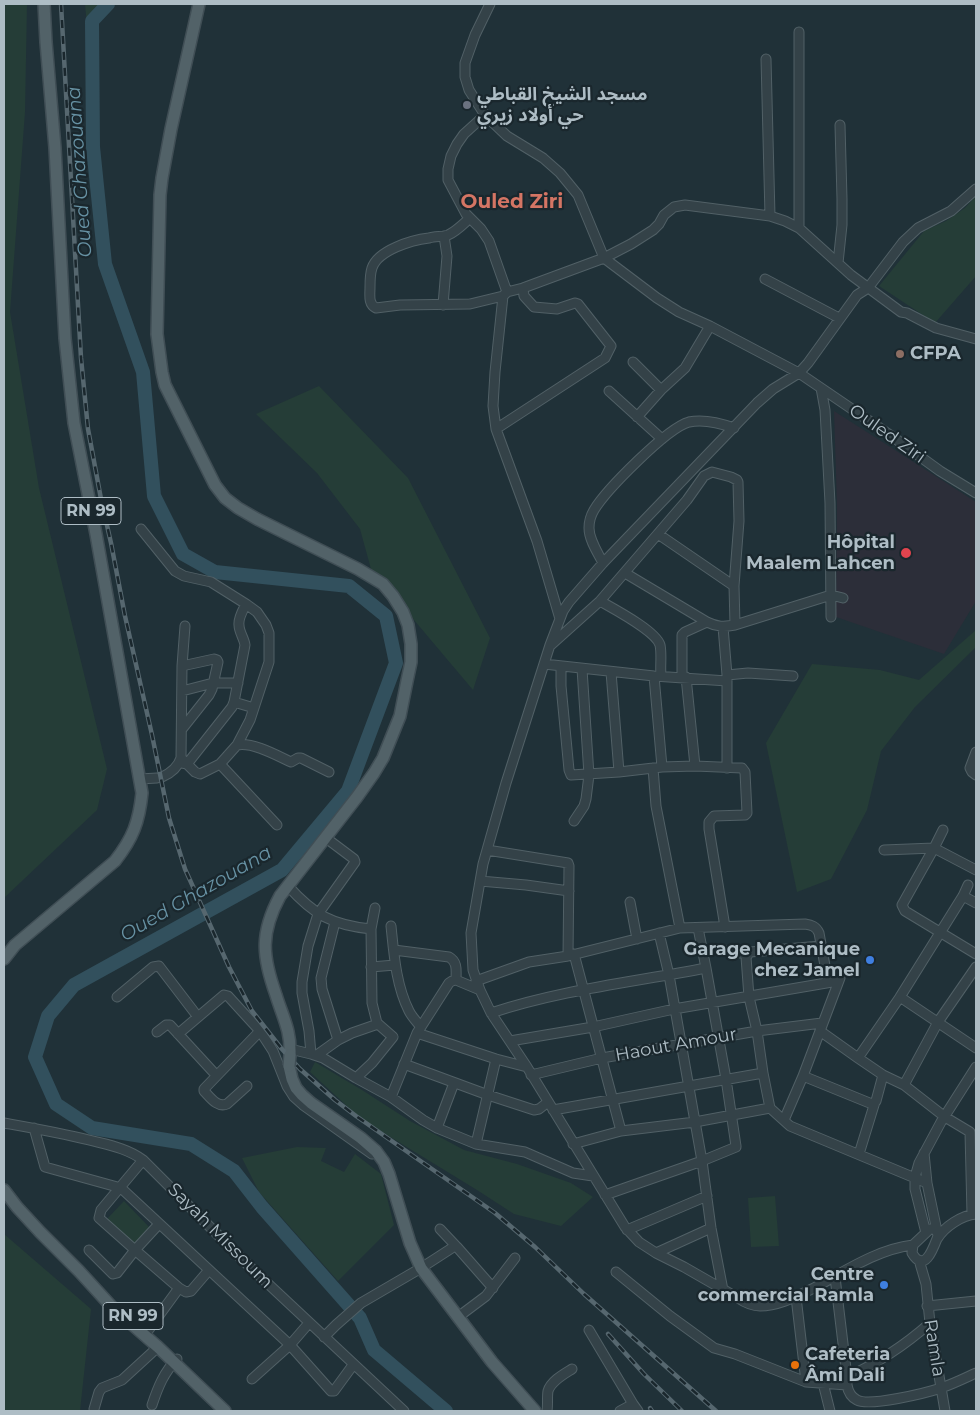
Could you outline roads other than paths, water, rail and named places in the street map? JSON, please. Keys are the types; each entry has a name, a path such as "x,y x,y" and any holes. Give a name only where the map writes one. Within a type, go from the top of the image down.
{"main road":[{"name":"RN 99","path":"4,959 15,945 115,861 127,846 135,829 142,793 96,534 74,423 65,338 55,148 44,4"},
{"path":"200,4 171,129 160,195 158,334 162,372 166,386 215,486 225,498 257,519 358,569 383,584 393,596 408,625 410,644 411,662 400,716 383,758 326,838 280,896 267,925 265,959 289,1033 292,1079 296,1088 311,1103 354,1132 376,1151 384,1162 389,1174 410,1243 422,1268 492,1362 535,1411"},
{"name":"RN 99","path":"4,1190 31,1222 40,1228 146,1333 176,1360 225,1411"},
{"name":"RN 99","path":"146,1333 158,1347 176,1360"},
{"name":"RN 99","path":"191,1375 235,1411"}],"street":[{"path":"490,4 475,35 465,63 465,77 469,90 485,115 507,136 531,150 560,173 578,195 604,258"},
{"path":"799,32 799,228"},
{"path":"766,59 770,216"},
{"path":"485,115 464,134 451,156 448,180 466,214 490,241 505,294 493,406 496,429 538,541 560,620"},
{"path":"838,263 842,224 840,125"},
{"path":"938,1234 931,1229 913,1245 892,1249 796,1297 779,1303 760,1306 746,1302 723,1290 640,1242 627,1230 491,1013 478,986 473,970 471,933 487,850 506,783 550,645 563,611 569,602 757,403 773,389 799,373 857,295 868,288 903,242 918,228 950,211 976,188"},
{"path":"470,218 447,235 405,243 382,256 373,266 370,275 370,298 373,307 470,304 505,294 604,258 632,244 653,230 664,215 674,207 685,205 770,216 785,221 799,228 868,288 901,312 907,313 936,328 976,339"},
{"path":"443,305 446,256 444,236"},
{"name":"Ouled Ziri","path":"604,258 679,312 710,326 799,373 940,471 976,493"},
{"path":"765,279 840,318"},
{"path":"496,429 605,358 611,346 578,304 575,303 557,309 534,307 524,296 523,288"},
{"path":"637,417 661,390 685,368 710,326"},
{"path":"633,362 661,390"},
{"path":"821,388 824,403 830,503 831,617"},
{"path":"609,391 662,439"},
{"path":"825,418 839,400"},
{"path":"604,563 590,536 591,516 595,508 619,480 662,439 674,429 688,422 722,424 734,428"},
{"path":"550,645 600,601 687,500 704,476 712,472 737,480 739,485 739,521 734,586 735,625"},
{"path":"141,529 175,571 180,575 211,582 246,604 258,612 269,633 270,662 250,720 237,745 220,764 200,774 183,762 182,666 186,626"},
{"path":"658,534 734,586"},
{"path":"625,573 707,622 722,627 735,625 831,595 844,598"},
{"path":"600,601 654,635 660,646 657,676 656,806 680,928"},
{"path":"140,779 169,774 183,762 229,712 234,702 245,645 238,623 246,604"},
{"path":"694,766 684,677 682,635 707,622"},
{"path":"722,627 727,678 727,768"},
{"path":"182,666 216,659 218,662 209,695 182,729"},
{"path":"544,664 657,676 727,678 748,674 793,676"},
{"path":"561,666 570,773 572,775 657,767 694,766 744,770 748,810 745,815 714,816 709,822 725,927"},
{"path":"574,821 584,806 589,774 582,669"},
{"path":"611,672 619,772"},
{"path":"182,691 213,683 238,683"},
{"path":"234,702 254,708"},
{"path":"237,745 244,743 291,762 301,758 329,772"},
{"path":"976,752 970,768 976,775"},
{"path":"220,764 277,825"},
{"path":"943,830 902,905 905,911 976,954"},
{"path":"310,1052 309,1030 302,993 308,946 318,914 355,862 354,859 326,838"},
{"path":"884,850 934,848 976,870"},
{"path":"487,850 566,862 569,866 571,955 584,990 621,1131"},
{"path":"480,881 569,891"},
{"path":"858,1058 900,997 964,896 968,885"},
{"path":"288,886 301,901 318,914 347,926 371,929"},
{"path":"964,896 976,903"},
{"path":"630,902 637,939"},
{"path":"356,1078 372,1063 393,1037 377,1023 372,1007 371,929 375,908"},
{"path":"334,922 321,978 322,989 338,1040"},
{"path":"391,1097 419,1030 449,983 456,980 478,986 529,962 571,955 680,928 805,924 817,928 819,933 828,982"},
{"path":"391,926 395,965 406,1005 419,1030 529,1071"},
{"path":"604,1194 702,1161 736,1147 732,1114 698,928"},
{"path":"659,933 669,975 689,1086 711,1228 723,1290"},
{"path":"723,950 747,954 750,952 821,946"},
{"path":"394,950 449,957 456,964 456,980"},
{"path":"747,954 749,997 757,1031 762,1073 770,1108 790,1126 927,1183"},
{"path":"371,967 395,965"},
{"path":"117,997 153,966 159,966 198,1017"},
{"path":"904,1085 938,1022 976,967"},
{"path":"491,1013 535,1000 706,968"},
{"path":"510,1042 593,1027 674,1009 749,997 839,979 803,1076 784,1120"},
{"path":"178,1034 224,995 227,995 260,1031 273,1051 287,1086 294,1097 371,1153 389,1174"},
{"path":"900,997 976,1048"},
{"path":"290,1057 310,1052 352,1033 372,1027 377,1023"},
{"path":"157,1032 168,1025 216,1076"},
{"path":"821,1026 858,1058 883,1075 904,1085 945,1117 973,1133 974,1214 956,1222 938,1234"},
{"name":"Haout Amour","path":"529,1071 757,1031 821,1026"},
{"path":"247,1086 223,1106 218,1105 204,1091 260,1031"},
{"path":"310,1052 391,1097 423,1120 438,1128 476,1144 525,1152 573,1173 593,1176"},
{"path":"476,1144 496,1059"},
{"path":"404,1064 534,1110 551,1106 612,1100 762,1073"},
{"path":"926,1233 915,1189 915,1177 919,1163 976,1067"},
{"path":"859,1154 883,1075"},
{"path":"803,1076 870,1104 875,1102"},
{"path":"438,1128 454,1083"},
{"path":"573,1144 621,1131 694,1122 770,1108"},
{"name":"Sayah Missoum","path":"4,1123 125,1149 144,1160 248,1265 404,1411"},
{"path":"34,1128 43,1164 47,1168 121,1188 290,1345 332,1391 353,1365"},
{"path":"924,1153 927,1183 938,1234 930,1257 926,1284"},
{"path":"144,1160 101,1210 99,1218 186,1292 191,1291 209,1270"},
{"path":"627,1230 707,1196"},
{"path":"89,1250 113,1274 117,1273 159,1224"},
{"path":"656,1252 711,1228"},
{"path":"440,1229 493,1288"},
{"path":"913,1245 912,1253 916,1259 927,1260 930,1257"},
{"path":"324,1337 361,1304 456,1246"},
{"path":"458,1318 486,1296 515,1258"},
{"path":"919,1260 926,1284"},
{"path":"616,1272 670,1316 714,1348 735,1354 806,1382 847,1381 911,1340 930,1323"},
{"path":"835,1277 848,1392 857,1400 875,1407 941,1388 976,1373"},
{"name":"Ramla","path":"926,1284 927,1306 945,1411"},
{"path":"146,1333 179,1288"},
{"path":"796,1297 806,1382"},
{"path":"927,1306 976,1301"},
{"path":"252,1379 290,1345 309,1323"},
{"path":"589,1330 635,1408 620,1411"},
{"path":"94,1409 102,1388 122,1380 158,1347"},
{"path":"152,1405 158,1386 176,1360"},
{"path":"547,1411 548,1391 553,1383 572,1368"},
{"path":"823,1383 830,1411"}],"waterway":[{"name":"Oued Ghazouana","path":"108,4 92,21 93,147 105,264 143,372 154,496 183,554 215,572 349,586 386,616 396,663 348,791 282,870 74,985 48,1016 35,1057 56,1104 92,1128 191,1144 234,1171 262,1207 360,1318 374,1350 446,1411"}],"railway":[{"path":"61,4 81,358 88,429 125,616 169,818 185,869 229,967 252,1011 300,1069 356,1116 495,1213 716,1411"},
{"path":"608,1334 644,1374 682,1411"}],"place":[{"name":"مسجد الشيخ القباطي حي أولاد زيري","path":"467,105"},
{"name":"CFPA","path":"900,354"},
{"name":"Hôpital Maalem Lahcen","path":"906,553"},
{"name":"Garage Mecanique chez Jamel","path":"870,960"},
{"name":"Centre commercial Ramla","path":"884,1285"},
{"name":"Cafeteria Âmi Dali","path":"795,1365"}],"district":[{"name":"Ouled Ziri","path":"512,202"}]}
